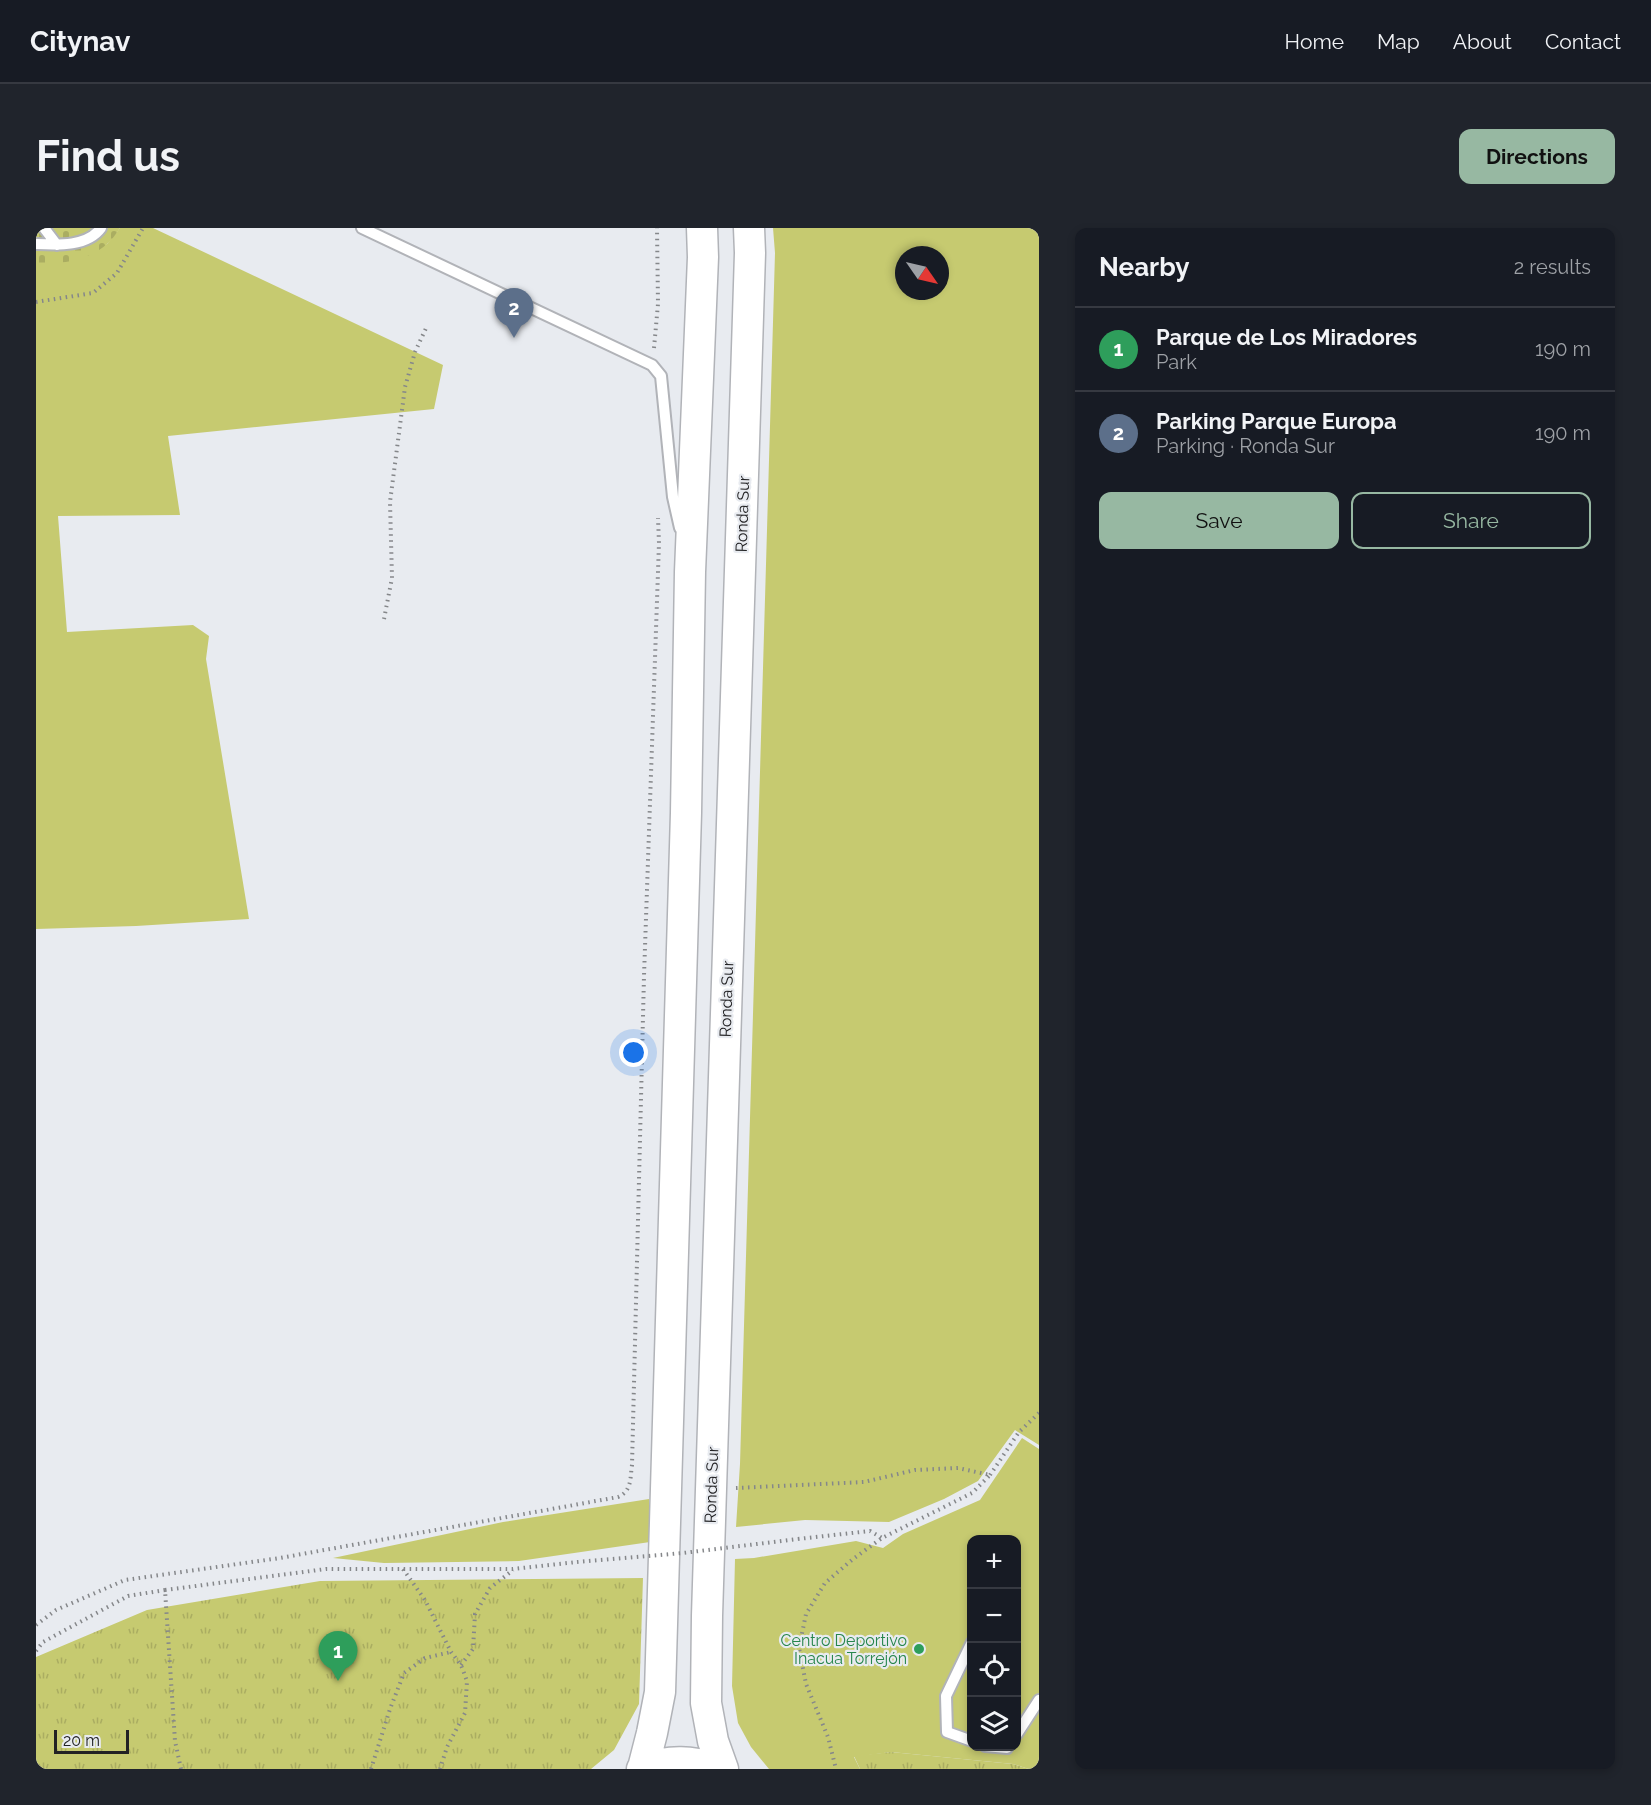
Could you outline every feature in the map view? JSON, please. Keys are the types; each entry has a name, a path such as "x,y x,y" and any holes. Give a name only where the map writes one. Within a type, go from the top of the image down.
{"main road":[{"name":"Ronda Sur","path":"642,1769 660,1692 685,836 690,572 703,257 702,228"},
{"name":"Ronda Sur","path":"721,1769 706,1703 706,1616 749,228"},
{"name":"Ronda Sur","path":"642,1769 669,1762 697,1762 721,1769"}],"lane":[{"path":"44,228 57,244"},
{"path":"36,243 81,242 101,228"},
{"path":"362,228 652,365 660,376 673,497 690,572"},
{"path":"967,1739 947,1732 946,1696 972,1643"},
{"path":"1021,1728 1039,1700"}],"path":[{"path":"36,302 93,293 117,273 143,228"},
{"path":"652,365 658,304 657,228"},
{"path":"384,619 392,578 390,502 405,387 415,352 427,326"},
{"path":"36,1625 56,1610 125,1580 280,1558 618,1497 625,1494 629,1488 632,1465 644,976 658,566 657,507"},
{"path":"836,1769 828,1737 806,1684 799,1648 806,1614 825,1583 882,1538 972,1493 990,1475 1019,1432 1039,1413"},
{"path":"755,1488 864,1482 915,1470 958,1468 990,1475"},
{"path":"36,1651 43,1642 128,1596 165,1590 326,1569 513,1569 683,1553 870,1531 882,1538"},
{"path":"403,1568 425,1600 451,1652 462,1665 467,1681 465,1713 447,1748 440,1769"},
{"path":"462,1665 473,1649 476,1614 490,1588 513,1569"},
{"path":"165,1590 175,1742 181,1769"},
{"path":"371,1769 404,1673 425,1658 451,1652"}],"green space":[{"path":"36,228 120,228 110,241 93,254 65,262 36,264"},
{"path":"120,228 153,228 443,365 434,409 168,436 180,515 58,516 67,632 193,625 209,636 206,659 249,919 36,929 36,264 45,264 107,244"},
{"path":"773,228 1039,228 1039,1445 1015,1430 978,1481 944,1499 889,1522 805,1520 736,1527 740,1464 775,253"},
{"path":"1022,1438 1039,1449 1039,1769 1029,1769 1013,1764 891,1752 854,1757 860,1769 769,1769 751,1747 738,1723 732,1686 735,1559 754,1558 856,1541 883,1548 903,1534 980,1500"},
{"path":"649,1499 650,1542 519,1561 384,1563 333,1558 503,1522"},
{"path":"643,1578 639,1704 614,1750 591,1769 36,1769 36,1657 147,1610 320,1581"},
{"path":"891,1752 1013,1764 1029,1769 860,1769 854,1756"}],"place":[{"name":"Parking Parque Europa","path":"514,338"},
{"name":"Centro Deportivo Inacua Torrejón","path":"919,1649"},
{"name":"Parque de Los Miradores","path":"338,1681"}]}
